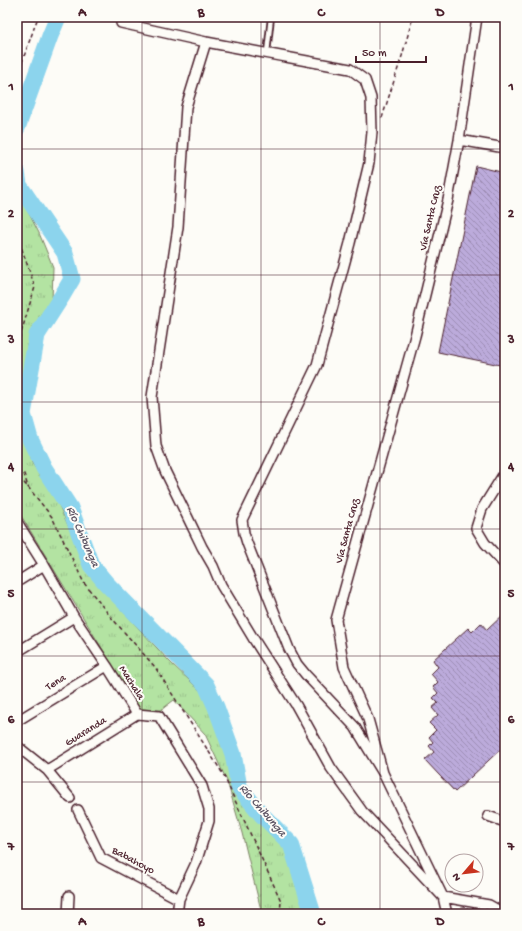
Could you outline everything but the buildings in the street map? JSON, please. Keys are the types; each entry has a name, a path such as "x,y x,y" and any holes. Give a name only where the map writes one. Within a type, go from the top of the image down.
{"street":[{"name":"Vía Santa Cruz","path":"447,914 443,896 383,773 368,719 344,667 336,620 415,336 448,200 459,140 477,17"},
{"path":"121,20 206,42 350,69 365,80 371,98 372,132 368,163 350,242 317,366 242,520 247,543 289,649 297,664 355,727 383,773"},
{"path":"206,42 186,107 178,227 152,397 156,446 165,471 221,586 252,638 296,705 331,768 362,811 443,896 489,906 505,914"},
{"path":"459,140 505,148"},
{"path":"505,472 482,509 476,528 485,543 505,565"},
{"name":"Machala","path":"17,522 74,617 137,714 159,716 202,786 209,809 209,821 196,863 179,899 177,914"},
{"path":"17,582 44,565"},
{"path":"17,652 74,617"},
{"name":"Tena","path":"17,721 107,666"},
{"name":"Guaranda","path":"47,770 137,714"},
{"path":"17,746 47,770 70,798"},
{"name":"Babahoyo","path":"78,810 101,858 179,899"},
{"path":"488,816 505,822"},
{"path":"68,914 69,896"}],"lane":[{"path":"267,53 271,17"}],"path":[{"path":"17,76 38,17"},
{"path":"380,124 413,17"},
{"path":"17,235 35,287 17,346"},
{"path":"17,471 24,474 28,487"},
{"path":"17,482 28,487 52,517 84,583 110,616 155,667 223,774 280,901 280,914"}],"green space":[{"path":"17,186 53,267 52,301 31,348 19,387 19,421 32,463 57,501 82,556 105,592 170,662 207,697 221,738 248,805 263,827 288,852 307,914 262,914 242,833 227,781 205,734 174,700 161,710 139,709 17,509"}],"waterway":[{"name":"Río Chibunga","path":"17,128 58,17"},
{"name":"Río Chibunga","path":"17,172 19,185 65,253 72,279 37,335 23,414 30,439 44,468 70,508 91,565 106,583 206,685 216,707 233,754 239,787 261,814 291,844 313,914"}]}
